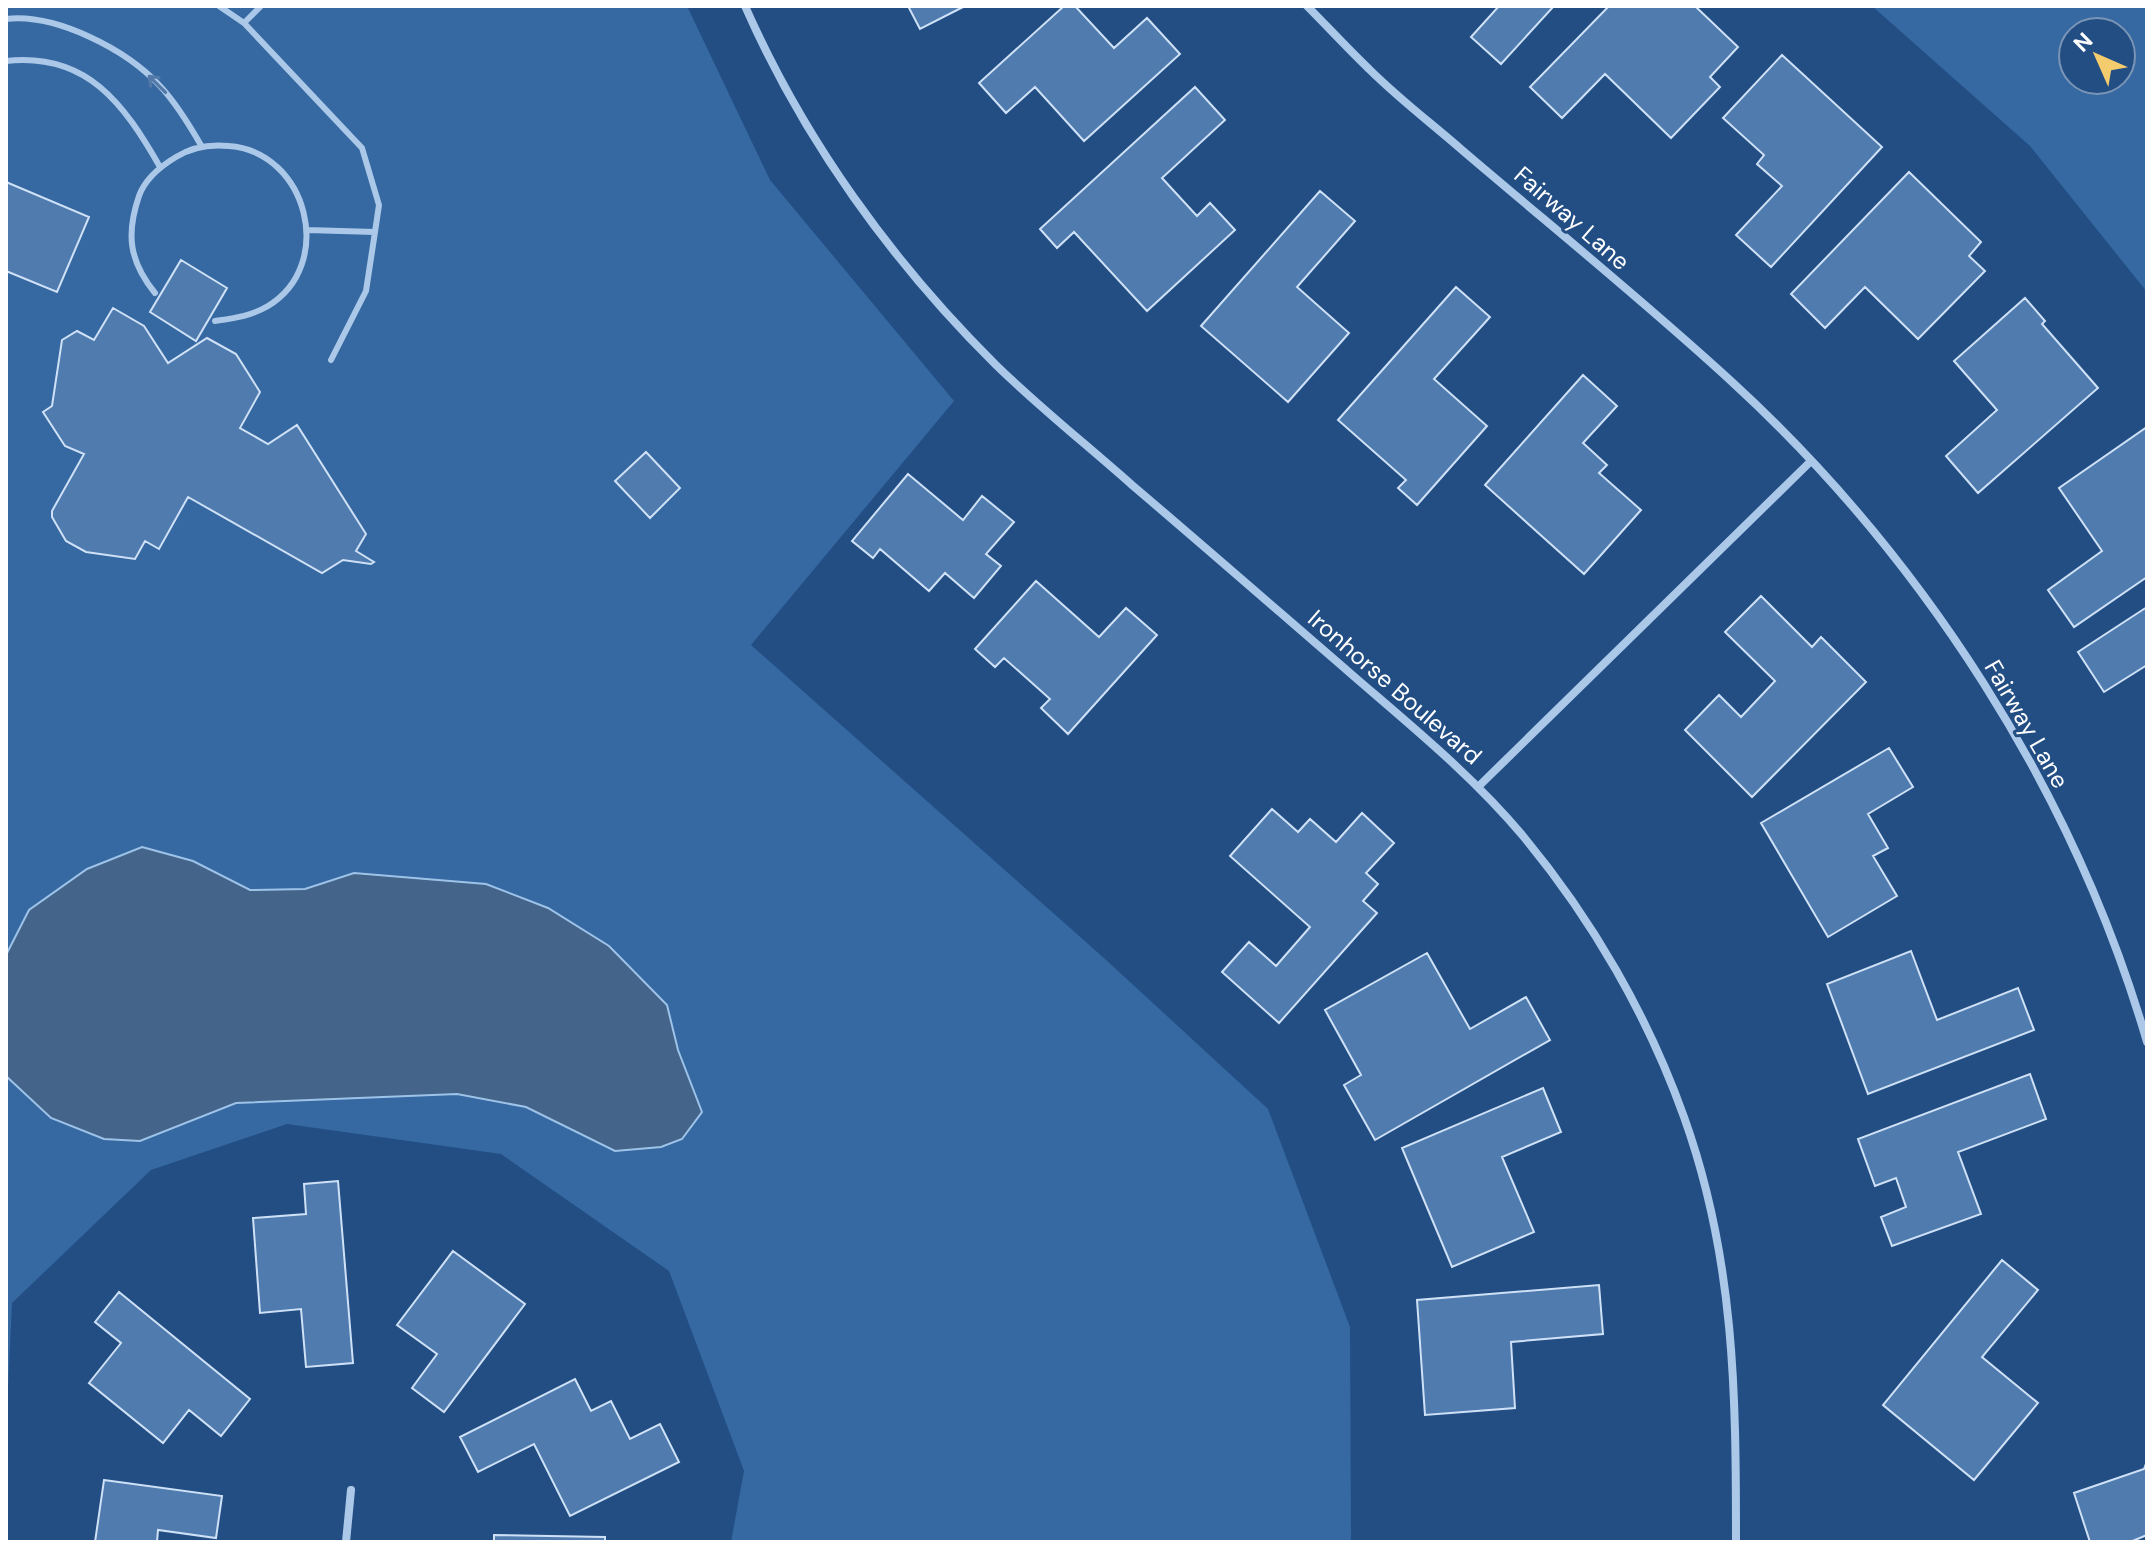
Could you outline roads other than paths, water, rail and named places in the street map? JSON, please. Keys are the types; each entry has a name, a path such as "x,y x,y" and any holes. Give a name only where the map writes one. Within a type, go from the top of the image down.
{"street":[{"name":"Ironhorse Boulevard","path":"745,6 810,131 865,214 926,291 1031,397 1447,757 1523,835 1599,941 1647,1027 1685,1118 1712,1212 1729,1309 1736,1407 1736,1542"},
{"name":"Fairway Lane","path":"1307,6 1371,71 1731,382 1811,461 1915,585 1979,677 2029,762 2085,875 2136,1005 2147,1042"},
{"path":"1478,787 1811,461"},
{"path":"346,1542 351,1490"}],"lane":[{"path":"219,6 244,23 362,148 379,205 366,291 331,360"},
{"path":"244,23 261,6"},
{"path":"6,19 17,17 52,23 91,37 129,59 160,85 186,119 202,147"},
{"path":"6,61 57,64 92,79 117,101 160,167"},
{"path":"155,293 142,276 132,248 132,218 141,190 160,167 184,151 212,145 240,147 266,158 287,177 302,202 307,230 303,258 290,284 271,304 245,317 215,321"},
{"path":"307,230 375,232"}]}
